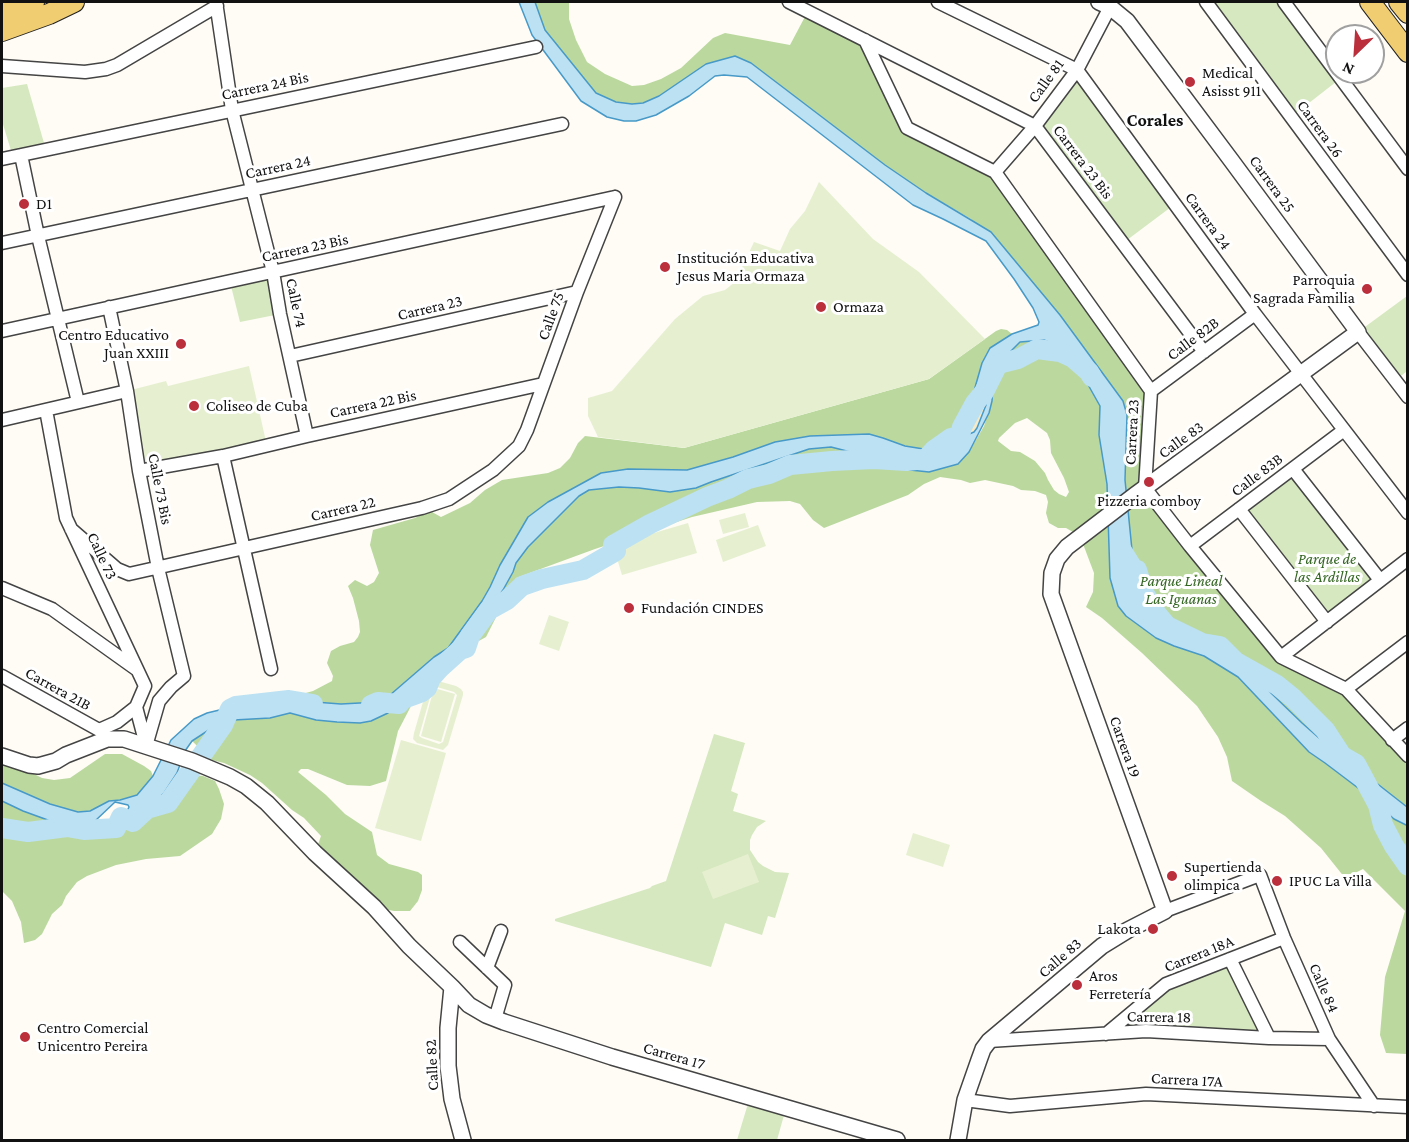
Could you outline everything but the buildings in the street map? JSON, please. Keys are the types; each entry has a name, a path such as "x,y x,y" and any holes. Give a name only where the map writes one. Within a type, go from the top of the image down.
{"main road":[{"path":"2,14 34,2"},
{"path":"2,31 74,2"},
{"path":"1370,2 1407,52"},
{"path":"1399,2 1407,13"}],"street":[{"name":"Carrera 23 Bis","path":"789,2 1035,126 1204,352"},
{"name":"Carrera 24","path":"938,2 1077,70 1255,314 1407,513"},
{"name":"Carrera 26","path":"1206,2 1407,275"},
{"path":"1284,2 1407,169"},
{"name":"Calle 81","path":"995,172 1035,126 1077,70 1107,3"},
{"name":"Carrera 25","path":"1107,3 1126,21 1407,397"},
{"path":"2,66 85,72 106,69 117,65 216,4"},
{"name":"Calle 74","path":"216,4 232,110 273,272 307,436"},
{"name":"Carrera 23","path":"865,40 907,128 995,172 1151,391 1140,492 1190,546 1281,657 1346,689 1407,756"},
{"name":"Carrera 24 Bis","path":"2,159 536,47"},
{"name":"Carrera 24","path":"2,243 562,124"},
{"path":"21,155 78,402"},
{"name":"Carrera 23 Bis","path":"2,331 615,197"},
{"name":"Calle 75","path":"519,446 615,197"},
{"name":"Carrera 23","path":"290,356 577,292"},
{"name":"Calle 73 Bis","path":"109,307 127,392 139,471 158,568 184,676 159,701 153,749"},
{"name":"Calle 82B","path":"1151,391 1255,314"},
{"name":"Calle 83","path":"1051,594 1052,573 1057,559 1067,547 1358,332"},
{"name":"Carrera 22 Bis","path":"139,471 223,456 543,384"},
{"path":"2,420 127,392"},
{"name":"Calle 73","path":"46,410 66,518 145,686 136,707 153,749"},
{"name":"Calle 83B","path":"1190,546 1344,430"},
{"name":"Carrera 22","path":"71,529 117,569 129,574 422,508 449,499 493,470 519,446"},
{"path":"223,456 270,669"},
{"path":"1293,469 1380,580"},
{"path":"1239,508 1327,622"},
{"path":"1281,657 1407,559"},
{"path":"2,588 52,609 137,670"},
{"name":"Carrera 19","path":"1051,594 1165,911"},
{"path":"1346,689 1407,642"},
{"name":"Carrera 21B","path":"2,676 98,736"},
{"path":"98,736 136,707"},
{"path":"1392,740 1407,728"},
{"name":"Carrera 17","path":"7,758 29,765 46,765 98,736 107,739 124,739 192,761 230,777 246,786 267,803 470,1005 495,1018 612,1057 897,1140"},
{"name":"Calle 83","path":"958,1140 965,1100 983,1049 990,1041 1102,946 1128,930 1165,911 1260,875"},
{"name":"Calle 84","path":"1260,875 1284,938 1329,1039 1374,1106"},
{"path":"487,968 501,931"},
{"name":"Carrera 18A","path":"1106,1034 1166,984 1284,938"},
{"path":"460,942 505,985 495,1018"},
{"path":"1230,959 1269,1038"},
{"name":"Calle 82","path":"452,987 448,1028 448,1066 452,1099 464,1140"},
{"name":"Carrera 18","path":"990,1041 1146,1032 1329,1039"},
{"name":"Carrera 17A","path":"965,1100 1010,1106 1146,1094 1407,1107"}],"green space":[{"name":"Parque Lineal Las Iguanas","path":"535,2 569,2 569,19 587,62 605,74 632,86 644,85 661,79 681,68 713,38 725,33 790,45 808,11 865,40 907,128 995,172 1151,391 1145,488 1281,657 1346,689 1407,756 1407,807 1302,723 1271,693 1241,657 1220,646 1181,634 1167,626 1154,614 1134,570 1125,480 1127,454 1123,401 1060,315 971,219 926,193 885,165 751,63 643,103 616,102 596,93 545,30"},
{"path":"1206,2 1284,2 1325,57 1325,84 1333,84 1291,117"},
{"path":"1077,70 1175,204 1123,243 1035,126"},
{"path":"27,84 46,150 13,157 2,121 2,88"},
{"name":"Ormaza","path":"819,182 873,239 919,272 985,339 929,379 684,448 598,437 588,416 588,398 612,391 675,319 703,296 725,290 735,282 754,242 780,251 790,229 805,211"},
{"path":"273,272 280,314 240,322 230,282"},
{"path":"1407,296 1407,371 1395,381 1358,332"},
{"path":"1001,329 1012,334 990,348 982,363 974,391 960,424 942,447 930,450 905,446 869,434 733,457 687,470 628,469 528,517 482,601 448,648 434,657 390,695 378,702 341,704 297,700 302,694 332,681 333,676 327,663 331,651 354,642 358,637 359,621 348,586 355,580 367,586 374,582 379,573 370,545 373,530 432,512 441,517 470,503 485,490 502,480 548,473 560,468 585,436 684,448 929,379"},
{"path":"1044,340 1063,348 1073,358 1100,406 1099,435 1107,484 1109,544 1126,616 1156,638 1204,656 1238,677 1309,752 1366,794 1394,819 1407,826 1407,1054 1386,1053 1380,1035 1385,977 1405,911 1363,869 1345,878 1321,848 1285,816 1232,781 1227,757 1218,737 1197,706 1142,653 1086,607 1093,592 1094,573 1080,536 1066,528 1058,528 1049,523 1046,513 1048,502 1046,495 1035,491 1021,490 985,480 970,483 940,477 908,495 824,528 813,520 800,504 790,501 757,502 692,517 516,578 486,637 466,648 422,685 398,731 386,781 370,786 347,785 308,769 301,769 298,772 345,814 372,832 377,855 389,864 422,875 422,890 418,901 410,911 374,907 315,853 321,836 304,818 262,783 224,763 212,760 192,741 215,726 234,720 270,718 290,713 316,720 360,723 403,699 460,650 503,590 516,563 528,547 578,496 589,490 619,487 696,488 809,449 831,447 886,461 910,470 969,452 984,426 992,401 994,373 998,364 1020,342","holes":["1027,418 1047,433 1051,453 1069,492 1066,497 1054,490 1035,461 1020,452 1011,451 998,441 1015,423"]},
{"name":"Coliseo de Cuba","path":"249,366 267,446 139,471 127,391 166,381 168,386"},
{"name":"Parque de las Ardillas","path":"1293,469 1380,580 1327,622 1239,509"},
{"path":"745,513 749,527 723,534 719,520"},
{"path":"688,523 697,553 622,575 613,545"},
{"path":"758,525 766,546 723,562 716,540"},
{"path":"549,615 569,622 559,651 539,644"},
{"path":"438,681 456,686 463,692 448,745 443,750 417,743 413,739 429,683","holes":["433,687 457,695 443,742 439,744 419,736"]},
{"path":"434,688 455,694 441,742 421,736"},
{"path":"714,734 745,743 731,791 738,794 733,811 766,821 757,827 752,835 750,850 763,866 775,872 789,873 775,918 768,916 762,935 725,923 711,967 555,921 555,919 666,881"},
{"path":"401,740 446,753 421,841 375,828"},
{"path":"105,754 122,754 144,766 151,771 153,776 137,795 109,801 90,811 78,812 50,804 2,783 2,756 42,778 54,780 70,778"},
{"path":"177,773 203,776 215,781 224,804 221,819 212,834 180,856 116,865 87,876 77,882 62,905 52,914 42,934 35,940 24,943 21,922 12,901 2,891 2,801 67,827 116,828 164,793"},
{"path":"913,833 950,845 943,867 906,855"},
{"path":"748,854 759,882 713,899 702,872"},
{"path":"1230,959 1269,1038 1106,1034 1153,994"},
{"path":"750,1097 786,1108 777,1140 737,1140"}],"sand":[{"path":"984,392 986,405 977,428 974,432 960,436 959,432 966,418"}],"water":[{"path":"519,2 535,2 545,30 596,93 616,102 632,104 643,103 659,96 706,64 735,56 751,63 885,165 991,232 1060,315 1123,401 1127,415 1125,480 1134,570 1154,614 1167,626 1181,634 1220,646 1241,657 1271,693 1302,723 1407,807 1408,826 1394,819 1366,794 1309,752 1238,677 1204,656 1156,638 1126,616 1118,606 1110,578 1107,484 1099,435 1100,406 1073,358 1063,348 1044,340 1020,342 998,364 994,373 989,413 969,452 958,464 929,472 910,470 886,461 831,447 809,449 696,488 670,492 619,487 589,490 579,496 528,547 516,563 503,590 460,650 412,689 388,713 371,721 360,723 316,720 290,713 270,718 234,720 215,726 192,741 185,751 177,773 164,793 133,822 116,828 84,830 67,827 2,801 2,783 50,804 78,812 90,811 109,801 137,795 153,776 171,740 194,719 207,713 236,706 289,700 341,704 378,702 448,648 482,601 528,517 548,502 601,473 628,469 687,470 775,442 810,436 869,434 905,446 930,450 942,447 960,424 974,391 982,363 990,348 1012,334 1038,325 1039,322 1033,308 986,241 913,205 747,77 715,76 689,96 656,115 636,121 624,121 607,117 581,101 532,35","holes":["984,393 986,405 977,428 974,432 960,436 959,432 966,419","115,802 129,807 121,817 105,822 95,821"]}],"waterway":[{"path":"371,705 378,702 399,704 403,699 422,692 440,668 460,650 466,648 470,636 489,610 507,600 522,586 583,570 616,551 613,545 650,524 707,497 748,479 769,474 790,465 874,459 906,461 926,459 951,438 960,436 962,427 998,364 1018,359 1037,349 1060,352 1073,358 1092,377"},
{"path":"1121,549 1134,570 1137,570 1144,593 1167,626 1202,643 1220,646 1236,662 1277,685 1325,730 1342,756 1356,764 1378,805 1383,825 1408,866"},
{"path":"2,828 28,832 67,827 84,830 116,828 121,817 133,822 147,809 168,803 223,725 230,709 236,706 289,700 313,704"}],"place":[{"name":"Medical Asisst 911","path":"1190,82"},
{"name":"D1","path":"24,204"},
{"name":"Institución Educativa Jesus Maria Ormaza","path":"665,267"},
{"name":"Parroquia Sagrada Familia","path":"1367,289"},
{"name":"Ormaza","path":"821,307"},
{"name":"Centro Educativo Juan XXIII","path":"181,344"},
{"name":"Coliseo de Cuba","path":"194,406"},
{"name":"Pizzeria comboy","path":"1149,482"},
{"name":"Fundación CINDES","path":"629,608"},
{"name":"Supertienda olimpica","path":"1172,876"},
{"name":"IPUC La Villa","path":"1277,881"},
{"name":"Lakota","path":"1153,929"},
{"name":"Aros Ferretería","path":"1077,985"},
{"name":"Centro Comercial Unicentro Pereira","path":"25,1037"}],"district":[{"name":"Corales","path":"1155,120"}]}
